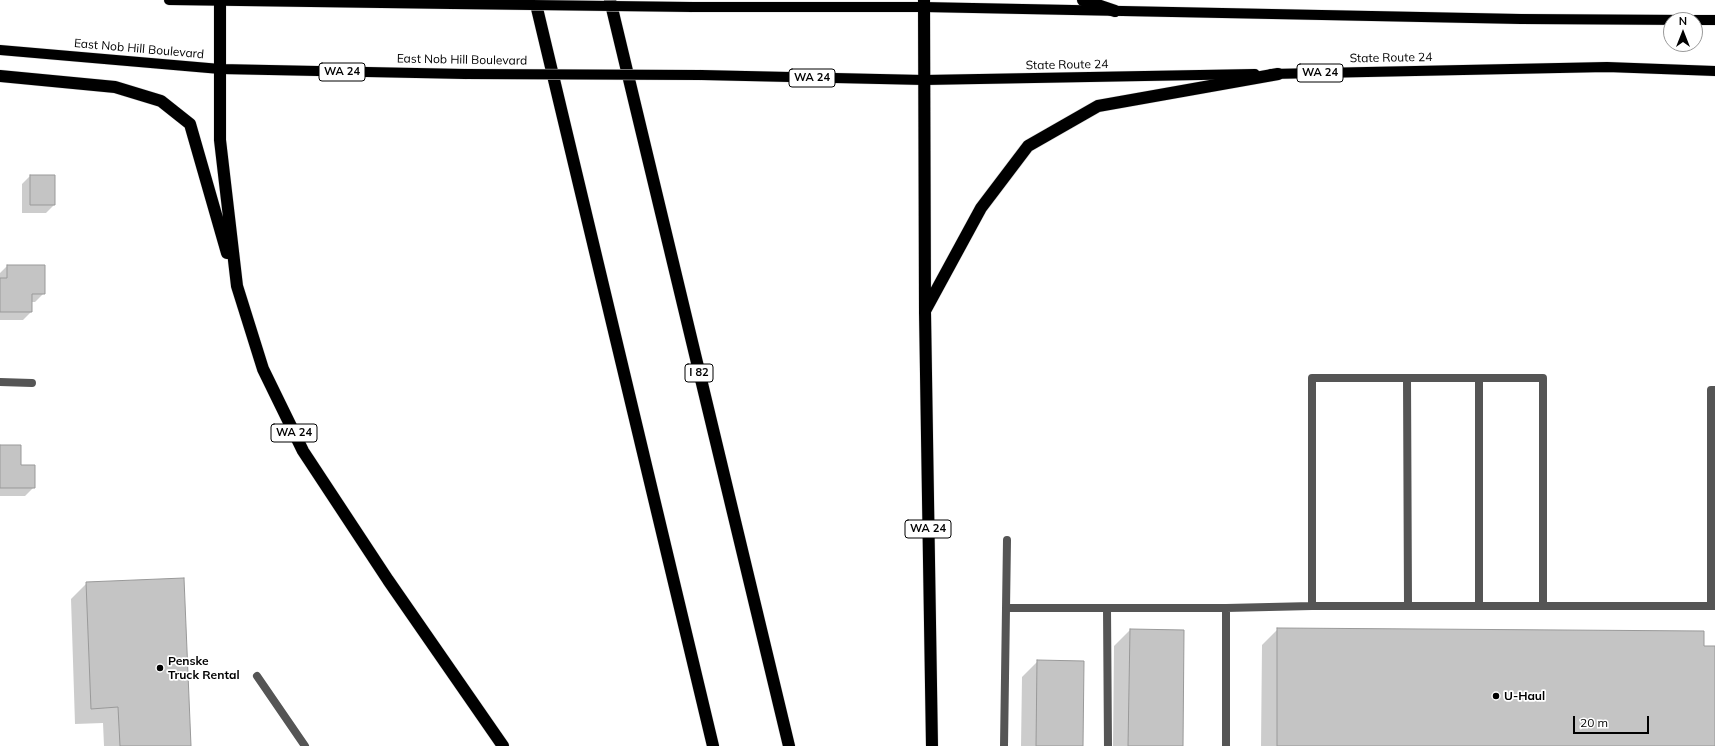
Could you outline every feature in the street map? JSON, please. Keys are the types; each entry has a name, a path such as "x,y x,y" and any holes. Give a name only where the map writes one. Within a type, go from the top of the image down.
{"highway":[{"path":"535,0 713,746"},
{"name":"I 82","path":"610,0 789,746"},
{"path":"1083,0 1115,11"},
{"name":"WA 24","path":"220,1 220,140 237,286 263,369 303,451 388,580 503,746"},
{"path":"923,3 925,312"},
{"name":"WA 24","path":"932,746 925,312 981,208 1028,146 1098,106 1278,74"},
{"path":"0,76 115,87 161,101 190,124 237,286"}],"main road":[{"path":"169,0 692,7 923,3 1115,11 1663,20"},
{"path":"1703,20 1715,20"},
{"name":"East Nob Hill Boulevard","path":"0,50 220,69 924,80"},
{"name":"State Route 24","path":"924,80 1607,67 1715,71"}],"street":[{"path":"1312,606 1312,378 1543,378 1543,606"},
{"path":"1407,378 1408,606"},
{"path":"1479,378 1479,606"},
{"path":"0,382 32,383"},
{"path":"1006,608 1713,606 1711,390 1715,390"},
{"path":"1004,746 1006,540"},
{"path":"1107,608 1108,746"},
{"path":"1226,608 1226,746"},
{"path":"257,676 305,746"}],"building":[{"path":"30,175 55,175 55,205 30,205"},
{"path":"7,265 45,265 45,294 32,294 32,312 0,312 0,278 7,278"},
{"path":"0,445 21,445 21,465 35,465 35,488 0,488"},
{"path":"184,578 191,746 120,746 118,707 91,709 86,582"},
{"name":"U-Haul","path":"1277,628 1704,631 1704,646 1715,646 1715,746 1277,746"},
{"path":"1130,629 1184,630 1183,746 1128,746"},
{"path":"1037,660 1084,661 1083,746 1036,746"}],"place":[{"name":"Penske Truck Rental","path":"160,668"},
{"name":"U-Haul","path":"1496,696"}]}
